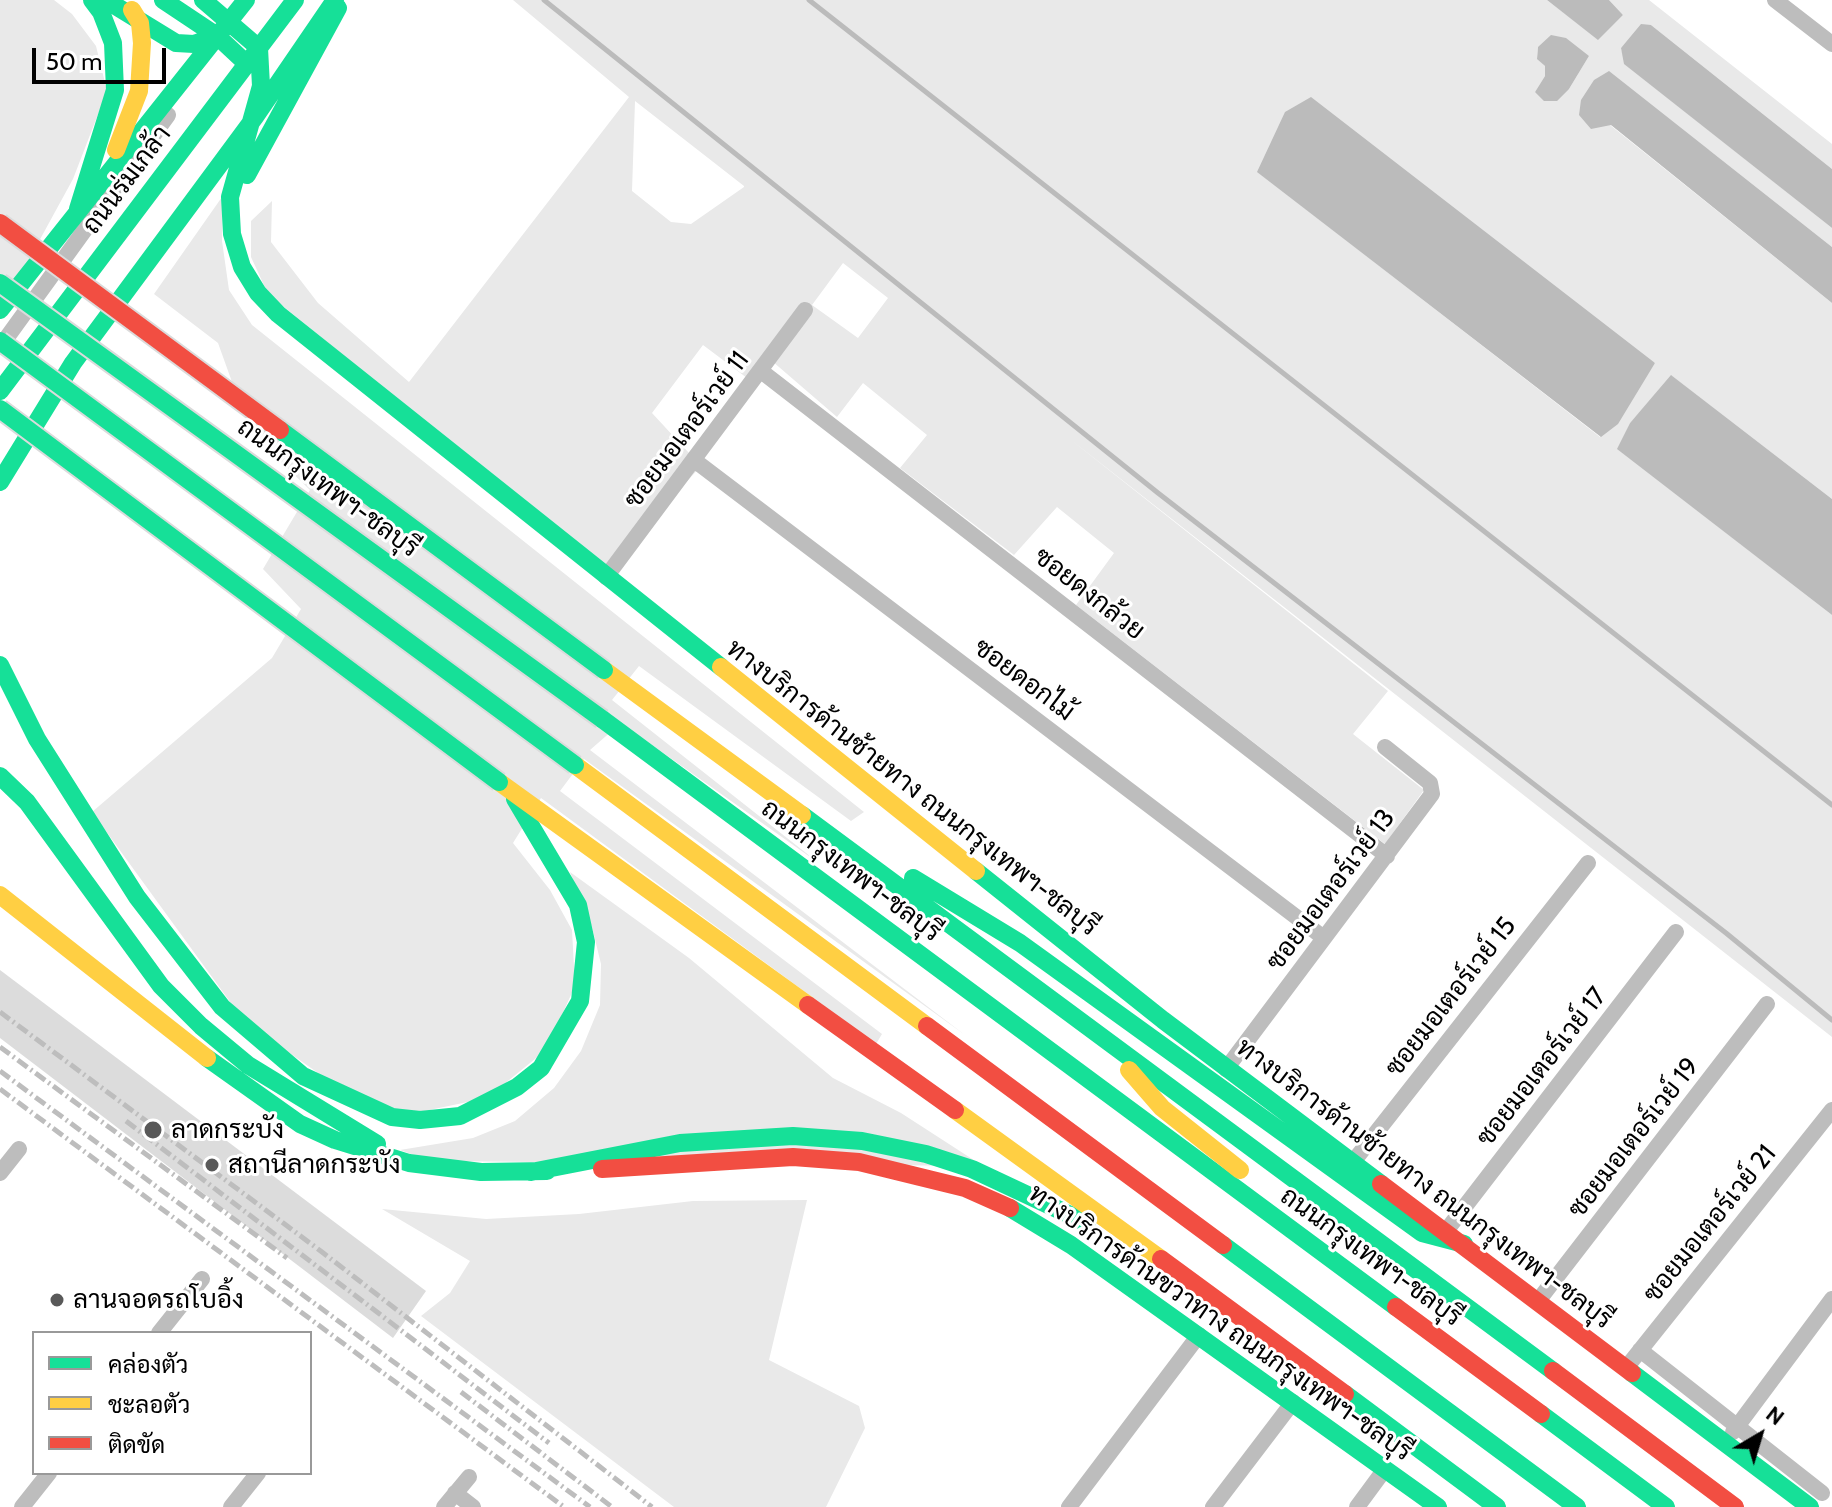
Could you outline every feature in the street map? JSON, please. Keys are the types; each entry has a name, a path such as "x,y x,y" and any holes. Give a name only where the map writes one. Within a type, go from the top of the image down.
{"main road":[{"path":"78,209 115,90 113,43 101,12 92,0"},
{"path":"106,0 176,43 194,44 223,29"},
{"path":"108,171 139,91 140,23 126,0"},
{"path":"163,0 259,48"},
{"path":"203,0 247,64"},
{"name":"ถนนร่มเกล้า","path":"0,310 246,0"},
{"name":"ถนนร่มเกล้า","path":"0,391 295,0"},
{"path":"0,482 73,363 255,117 335,0"},
{"path":"232,234 241,190 251,166 323,42 342,0"},
{"name":"ทางบริการด้านซ้ายทาง ถนนกรุงเทพฯ-ชลบุรี","path":"259,48 261,86 255,117 230,197 232,234 242,267 258,293 278,314 1226,1069 1787,1487 1816,1500"},
{"path":"0,223 1089,1025 1735,1507"},
{"name":"ถนนกรุงเทพฯ-ชลบุรี","path":"0,283 602,719 1666,1507"},
{"path":"0,341 1577,1507"},
{"path":"0,409 504,786 1173,1267 1497,1507"},
{"path":"0,665 37,739 137,897 222,1007 303,1076 366,1108 392,1117 420,1120 460,1116 517,1087 541,1068 580,1001 585,976 586,942 578,905 504,786"},
{"path":"0,776 27,802 161,986 248,1065 409,1163"},
{"path":"787,805 1020,943 1422,1233 1464,1244"},
{"name":"ทางบริการด้านขวาทาง ถนนกรุงเทพฯ-ชลบุรี","path":"0,895 271,1107 335,1140 409,1163 481,1172 531,1172 793,1157 859,1162 921,1175 1005,1205 1039,1224 1199,1335 1438,1507"},
{"path":"1089,1025 1162,1108 1291,1211 1311,1235 1317,1250"},
{"path":"531,1172 680,1143 793,1136 862,1141 926,1154 986,1174 1173,1267"}],"street":[{"path":"1775,0 1832,44"},
{"path":"0,347 159,129 223,29"},
{"name":"ซอยมอเตอร์เวย์ 11","path":"606,577 805,310"},
{"name":"ซอยดงกล้วย","path":"761,371 1387,856"},
{"name":"ซอยดอกไม้","path":"694,460 1324,938"},
{"name":"ซอยมอเตอร์เวย์ 13","path":"1226,1069 1429,800 1433,789 1385,747"},
{"name":"ซอยมอเตอร์เวย์ 15","path":"1353,1162 1588,863"},
{"name":"ซอยมอเตอร์เวย์ 17","path":"1446,1231 1676,932"},
{"name":"ซอยมอเตอร์เวย์ 19","path":"1538,1301 1767,1004"},
{"name":"ซอยมอเตอร์เวย์ 21","path":"1626,1368 1832,1110"},
{"path":"0,1173 19,1149"},
{"path":"161,1331 202,1279"},
{"path":"1726,1442 1832,1299"},
{"path":"1069,1507 1199,1335"},
{"path":"1640,1350 1737,1426 1816,1500"},
{"path":"1213,1507 1293,1402"},
{"path":"1357,1507 1385,1469"},
{"path":"22,1507 47,1475"},
{"path":"231,1507 256,1475"},
{"path":"444,1507 469,1477"},
{"path":"455,1493 473,1507"}],"shaded area":[{"path":"0,0 54,0 72,14 96,46 107,91 73,179 26,265 0,299"},
{"path":"513,0 1547,0 1598,39 1623,15 1609,0 1649,0 1832,144 1832,169 1651,25 1621,48 1625,64 1832,228 1832,247 1709,150 1610,125 1832,303 1832,499 1672,376 1630,423 1618,449 1832,615 1832,1037 1066,436 1388,691 1353,734 1424,790 1385,844 1076,605 1114,553 1057,507 1014,555 900,468 927,435 863,383 837,417 772,361 755,384 703,345 652,413 701,466 607,569 268,294 251,257 251,221 272,201 271,242 318,303 409,382 629,97","holes":["1538,47 1589,56 1569,89 1535,92 1545,76 1545,66 1537,58","635,101 744,186 691,224 671,222 632,191","1258,172 1655,363 1600,437","843,263 888,298 858,338 812,305"]},
{"path":"1547,0 1609,0 1623,15 1598,40"},
{"path":"1641,24 1651,25 1832,169 1832,228 1624,64 1621,48"},
{"path":"1551,35 1566,38 1589,56 1569,89 1557,101 1544,101 1535,92 1545,76 1545,66 1537,59 1538,47"},
{"path":"1609,71 1832,247 1832,303 1611,125 1591,129 1579,115 1581,100 1594,80"},
{"path":"1311,97 1655,363 1618,424 1601,437 1257,172 1285,112"},
{"path":"222,197 222,241 229,290 252,325 864,812 851,821 639,666 612,700 820,864 621,723 590,750 965,1035 584,759 560,791 882,1034 876,1044 541,798 513,843 550,890 572,930 575,986 546,1050 487,1098 410,1114 348,1094 244,1021 92,812 272,658 301,609 263,569 310,490 250,432 218,343 154,294"},
{"path":"1671,375 1832,499 1832,615 1617,449 1630,423"},
{"path":"570,872 689,958 833,1078 901,1113 983,1166 430,1161 400,1150 473,1138 515,1121 554,1088 581,1051 600,1005 601,964 592,927"},
{"path":"807,1200 769,1360 859,1406 865,1428 826,1507 674,1507 421,1316 450,1293 470,1261 382,1209 486,1219 579,1214 693,1201"}],"building":[{"name":"สถานีลาดกระบัง","path":"0,970 426,1291 393,1338 0,1038"}],"waterway":[{"path":"544,0 1158,493 1726,933 1832,1020"},
{"path":"809,0 1832,805"}],"railway":[{"path":"0,1012 322,1252 652,1507"},
{"path":"0,1047 287,1258"},
{"path":"0,1071 590,1507"},
{"path":"0,1089 564,1507"},
{"path":"126,1121 549,1443"},
{"path":"461,1392 612,1507"}],"traffic: fast":[{"path":"78,209 115,90 113,43 101,12 92,0"},
{"path":"106,0 176,43 194,44 217,36"},
{"path":"163,0 217,36 247,64"},
{"path":"203,0 259,48 261,86 230,197 232,234 242,267 258,293 278,314 721,667"},
{"path":"0,310 246,0"},
{"path":"0,391 295,0"},
{"path":"0,482 73,363 255,117 335,0"},
{"path":"247,175 338,8"},
{"path":"0,283 602,719"},
{"path":"0,341 575,765"},
{"path":"0,409 499,782"},
{"path":"280,430 604,670"},
{"path":"0,665 37,739 137,897 222,1007 303,1076 392,1117 420,1120 460,1116 517,1087 541,1068 580,1001 586,942 578,905 515,799"},
{"path":"602,719 1396,1307"},
{"path":"0,776 27,802 161,986 201,1026 248,1065 377,1144"},
{"path":"802,815 1553,1371"},
{"path":"976,871 1163,1020 1381,1184"},
{"path":"913,878 1020,943 1422,1233 1464,1244"},
{"path":"207,1058 300,1124 335,1140 409,1163 481,1172 547,1171"},
{"path":"531,1172 680,1143 793,1136 862,1141 926,1154 972,1169 1087,1223"},
{"path":"1010,1208 1071,1245 1438,1507"},
{"path":"1223,1245 1577,1507"},
{"path":"1632,1373 1810,1507"},
{"path":"1345,1394 1497,1507"},
{"path":"1541,1414 1666,1507"}],"traffic: slow":[{"path":"116,150 139,91 142,43 140,23 132,10"},
{"path":"721,667 976,871"},
{"path":"604,670 802,815"},
{"path":"575,765 927,1026"},
{"path":"499,782 808,1005"},
{"path":"0,895 207,1058"},
{"path":"1129,1070 1162,1108 1240,1170"},
{"path":"955,1110 1161,1259"}],"traffic: jam":[{"path":"0,223 280,430"},
{"path":"808,1005 955,1110"},
{"path":"927,1026 1223,1245"},
{"path":"602,1169 793,1157 859,1162 965,1188 1010,1208"},
{"path":"1381,1184 1632,1373"},
{"path":"1161,1259 1345,1394"},
{"path":"1396,1307 1541,1414"},
{"path":"1553,1371 1735,1507"}],"place":[{"name":"ลาดกระบัง","path":"153,1130"},
{"name":"สถานีลาดกระบัง","path":"212,1165"},
{"name":"ลานจอดรถโบอิ้ง","path":"57,1300"}]}
